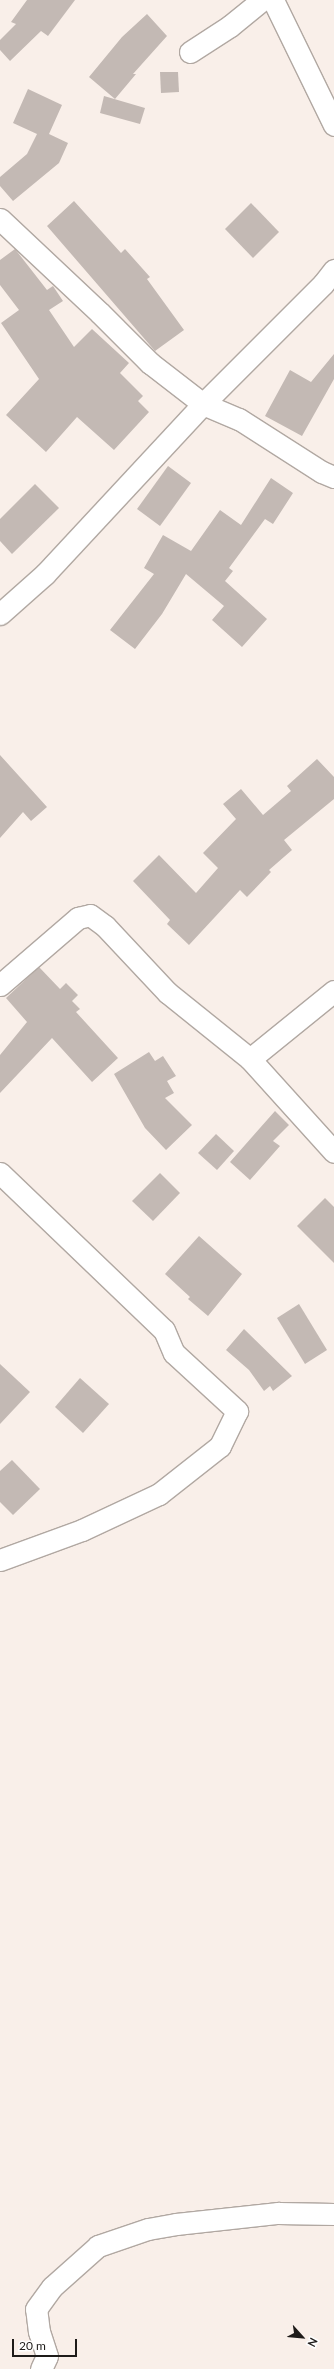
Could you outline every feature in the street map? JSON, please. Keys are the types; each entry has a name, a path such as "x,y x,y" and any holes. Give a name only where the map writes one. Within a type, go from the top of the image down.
{"street":[{"path":"190,52 230,26 262,0"},
{"path":"273,0 334,125"},
{"path":"0,219 100,312 150,363 203,404 239,419 322,472 334,477"},
{"path":"0,614 45,574 203,404 324,284 334,270"},
{"path":"0,985 78,918 90,915 106,926 168,993 250,1059 334,1152"},
{"path":"250,1059 334,991"},
{"path":"0,1173 164,1330 174,1353 237,1411 220,1446 159,1494 82,1530 0,1560"},
{"path":"41,2369 46,2356 39,2332 36,2308 52,2288 98,2246 148,2229 176,2224 278,2213 334,2214"}],"building":[{"path":"27,0 75,0 48,36 41,31 10,61 0,50 0,40 16,24 11,22"},
{"path":"147,14 167,36 133,74 136,74 115,99 89,77 122,37"},
{"path":"160,72 178,72 179,92 161,93"},
{"path":"28,89 62,105 49,134 68,143 59,163 13,201 0,186 0,177 27,154 37,134 13,123"},
{"path":"104,96 145,108 140,124 100,113"},
{"path":"74,201 121,253 125,249 150,277 147,279 184,330 155,351 47,226"},
{"path":"251,203 279,232 253,258 225,229"},
{"path":"15,249 47,290 53,286 63,301 49,310 74,347 92,329 129,363 120,373 143,396 138,401 149,412 114,450 77,417 46,452 6,415 39,379 1,323 19,310 0,285 0,260"},
{"path":"334,354 334,379 302,436 265,416 290,370 311,382"},
{"path":"168,466 191,483 160,526 137,509"},
{"path":"271,478 293,493 273,524 265,519 229,568 233,571 225,581 267,619 242,647 212,620 224,606 186,574 162,614 135,649 110,630 154,574 144,568 163,535 191,551 220,510 241,525"},
{"path":"35,484 59,508 12,554 0,541 0,519"},
{"path":"0,755 47,807 31,821 23,812 0,838"},
{"path":"317,759 334,777 334,799 284,840 292,850 269,870 271,872 247,897 240,890 189,945 167,924 170,920 133,881 159,855 196,893 218,868 203,853 236,819 223,804 241,789 263,815 291,791 287,786"},
{"path":"39,967 60,989 66,983 78,995 72,1001 80,1009 76,1012 118,1058 92,1082 52,1038 0,1093 0,1055 27,1022 6,998"},
{"path":"149,1052 155,1061 163,1056 176,1076 167,1081 174,1093 165,1098 192,1125 166,1150 145,1128 114,1074"},
{"path":"275,1111 289,1125 273,1141 280,1146 250,1180 230,1162"},
{"path":"216,1134 234,1151 217,1170 198,1153"},
{"path":"160,1173 180,1193 153,1221 132,1201"},
{"path":"325,1198 334,1207 334,1263 297,1226"},
{"path":"199,1236 242,1274 208,1316 188,1299 190,1297 165,1274"},
{"path":"299,1304 327,1350 305,1364 277,1318"},
{"path":"244,1329 292,1376 273,1391 270,1386 264,1391 249,1370 226,1350"},
{"path":"0,1364 30,1392 0,1424"},
{"path":"80,1378 109,1404 83,1433 55,1407"},
{"path":"12,1460 40,1489 13,1515 0,1502 0,1471"}]}
